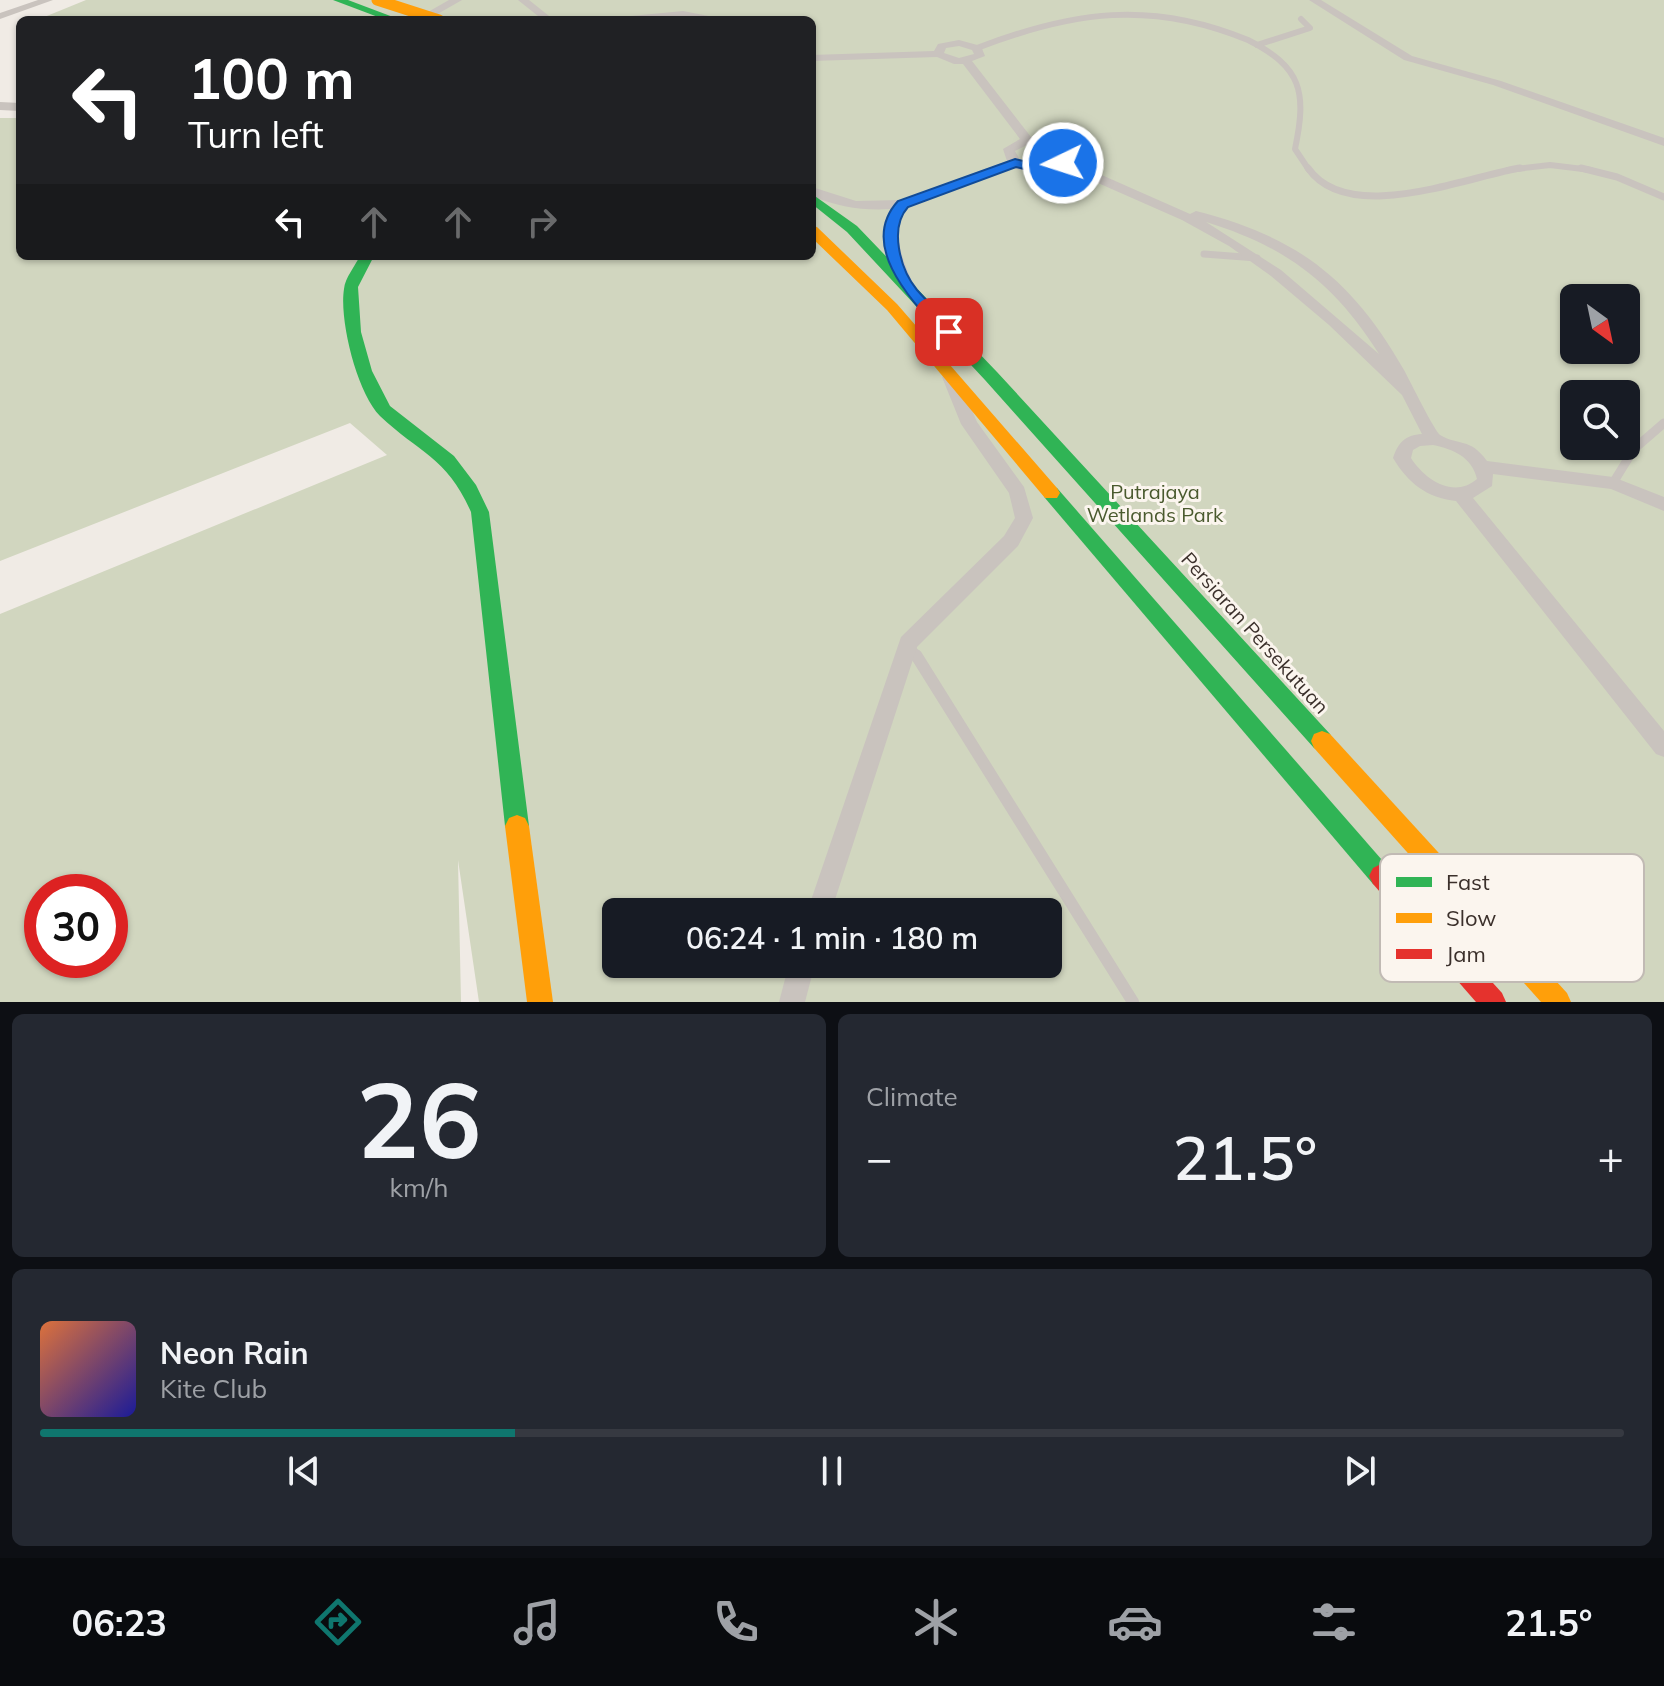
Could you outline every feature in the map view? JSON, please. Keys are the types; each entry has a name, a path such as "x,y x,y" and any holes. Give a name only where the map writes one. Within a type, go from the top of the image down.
{"main road":[{"path":"338,0 384,16"},
{"path":"377,0 427,16"},
{"name":"Persiaran Persekutuan","path":"816,201 852,229 908,288 1423,854"},
{"path":"816,234 892,307 949,371 1271,751 1380,874"},
{"path":"365,260 351,287 353,332 364,371 384,410 448,460 480,512 499,694 540,1002"},
{"path":"1475,982 1493,1002"},
{"name":"Persiaran Persekutuan","path":"1540,982 1558,1002"}],"street":[{"path":"0,16 48,0"},
{"path":"427,16 457,0"},
{"path":"523,0 544,16"},
{"path":"1314,0 1408,58 1497,83 1664,142"},
{"path":"662,16 697,16"},
{"path":"816,58 938,54 949,61 967,62 980,56 977,48 950,44 938,50 938,54"},
{"path":"967,62 1027,140"},
{"path":"1063,163 1065,152 1059,146 1027,140 1009,149 1009,156 1015,162 1040,169 1063,163 1170,209 1257,258 1356,341 1408,392"},
{"path":"816,193 842,204 861,207 903,204 1015,162"},
{"path":"903,204 895,213 889,238 908,288"},
{"path":"1170,209 1231,223 1275,241 1348,296 1386,349 1433,439"},
{"path":"824,898 908,643 1011,541 1024,518 1018,492 969,424 949,371"},
{"path":"1484,467 1486,481 1478,491 1461,495 1441,492 1408,471 1402,458 1405,447 1416,440 1433,439 1463,448 1484,467 1613,483 1664,504"},
{"path":"1461,495 1664,747"},
{"path":"792,1002 798,978"}],"lane":[{"path":"977,48 1073,18 1137,9 1193,17 1257,45 1283,61 1297,76 1303,117 1295,149 1311,173 1335,187 1364,195 1393,197 1530,166 1561,166 1608,174 1664,197"},
{"path":"1257,45 1310,28 1301,19"},
{"path":"1204,254 1257,258"},
{"path":"1613,483 1621,464 1648,432 1664,423"},
{"path":"908,643 1133,1002"}],"green space":[{"name":"Putrajaya Wetlands Park","path":"86,0 1664,0 1664,1002 479,1002 458,860 461,1002 0,1002 0,614 387,455 350,423 0,561 0,118 16,118 16,260 816,260 816,16 47,16"}],"traffic: fast":[{"path":"338,0 384,16"},
{"path":"816,201 852,229 991,376 1322,741"},
{"path":"365,260 351,287 353,332 364,371 384,410 448,460 470,490 480,512 517,826"},
{"path":"1051,493 1380,875"}],"traffic: slow":[{"path":"377,0 427,16"},
{"path":"816,234 892,307 1051,493"},
{"path":"1322,741 1424,854"},
{"path":"517,826 540,1002"},
{"path":"1540,982 1558,1002"}],"traffic: jam":[{"path":"1475,982 1493,1002"}],"route":[{"path":"949,332 908,288 889,238 895,213 903,204 1015,162 1040,169 1063,163"}]}
